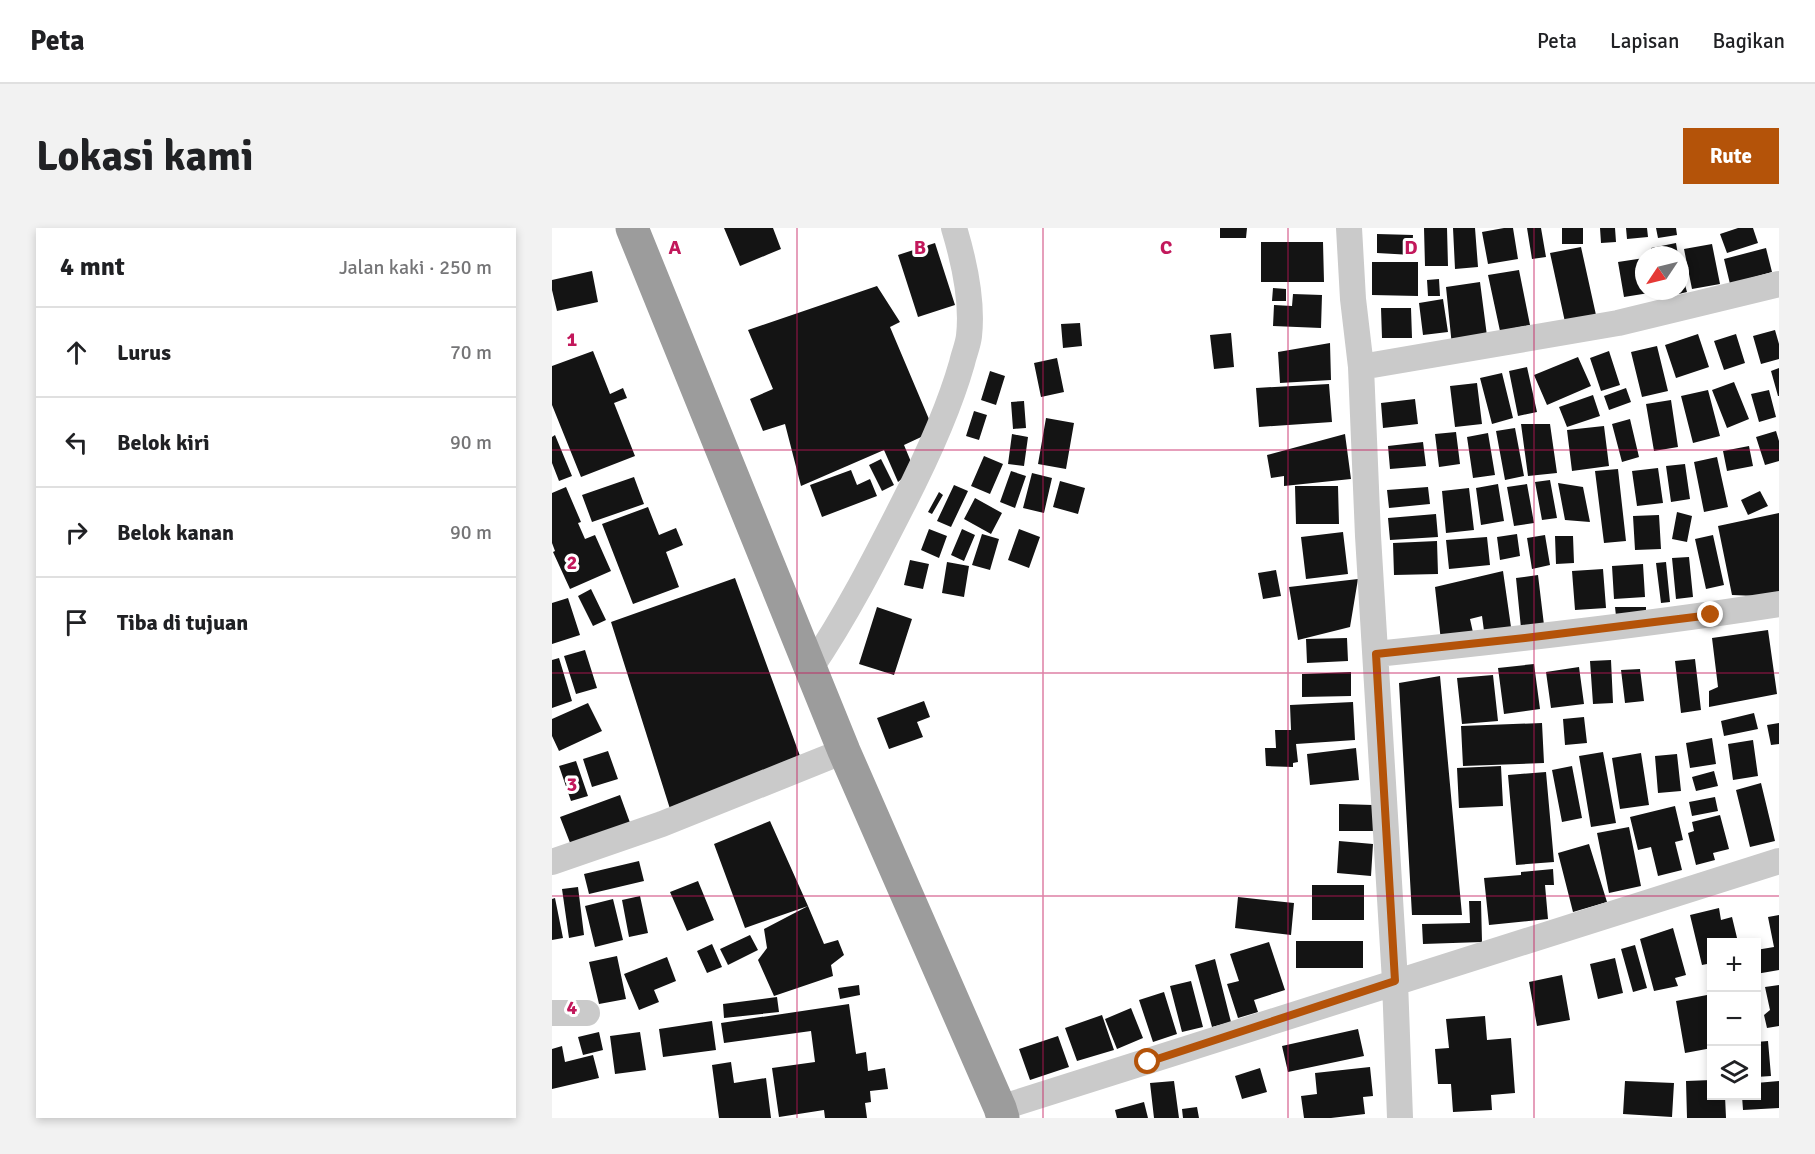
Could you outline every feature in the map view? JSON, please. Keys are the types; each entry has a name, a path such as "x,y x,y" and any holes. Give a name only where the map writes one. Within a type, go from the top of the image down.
{"highway":[{"path":"632,228 844,751 1001,1113"}],"street":[{"path":"810,669 835,632 871,567 933,445 956,385 969,336 969,297 954,228"},
{"path":"1349,228 1353,299 1361,367 1368,536 1395,981 1400,1118"},
{"path":"1361,367 1618,322 1779,284"},
{"path":"1376,654 1711,615 1779,604"},
{"path":"552,862 662,824 844,751"},
{"path":"1001,1113 1395,981 1779,861"},
{"path":"552,1013 587,1013"}],"building":[{"path":"724,228 773,228 781,249 740,266"},
{"path":"1220,228 1247,228 1246,238 1220,238"},
{"path":"1424,228 1447,228 1448,266 1425,266"},
{"path":"1453,228 1475,228 1478,267 1455,269"},
{"path":"1513,228 1518,259 1488,264 1482,232"},
{"path":"1527,228 1541,228 1546,257 1532,259"},
{"path":"1562,228 1583,228 1583,244 1562,244"},
{"path":"1600,228 1615,228 1616,242 1601,243"},
{"path":"1626,228 1647,228 1648,237 1627,239"},
{"path":"1656,228 1676,228 1677,235 1658,238"},
{"path":"1738,228 1753,228 1758,243 1727,253 1720,234"},
{"path":"1377,234 1413,235 1412,255 1377,253"},
{"path":"1261,242 1323,242 1324,282 1261,282"},
{"path":"935,243 955,305 918,317 898,255"},
{"path":"1676,243 1676,246 1661,246"},
{"path":"1712,244 1720,284 1692,289 1689,274 1689,248"},
{"path":"1581,247 1596,315 1565,322 1550,253"},
{"path":"1766,248 1772,272 1730,284 1724,259"},
{"path":"1635,259 1635,295 1624,297 1618,262"},
{"path":"1372,262 1418,262 1418,296 1372,295"},
{"path":"1519,270 1530,325 1500,331 1488,275"},
{"path":"592,271 598,302 557,311 552,280"},
{"path":"1439,279 1440,296 1428,296 1427,280"},
{"path":"1480,282 1487,336 1452,346 1446,287"},
{"path":"877,286 900,322 890,327 934,431 904,445 914,469 898,482 884,450 801,486 785,424 763,431 750,399 773,389 748,330"},
{"path":"1273,288 1286,289 1286,301 1272,301"},
{"path":"1293,294 1322,295 1321,328 1273,326 1274,305 1292,306"},
{"path":"1443,299 1448,332 1423,335 1419,303"},
{"path":"1381,308 1411,308 1412,338 1382,338"},
{"path":"1080,323 1082,346 1063,348 1061,324"},
{"path":"1775,330 1779,344 1779,359 1761,364 1753,336"},
{"path":"1231,333 1234,367 1214,369 1210,335"},
{"path":"1698,334 1709,367 1676,378 1665,345"},
{"path":"1736,334 1745,363 1724,370 1714,341"},
{"path":"1330,343 1331,380 1280,383 1278,352"},
{"path":"1657,346 1668,391 1642,397 1631,352"},
{"path":"593,351 610,394 623,388 627,398 614,403 635,456 581,477 552,405 552,366"},
{"path":"1609,351 1620,385 1601,391 1590,358"},
{"path":"1578,357 1591,386 1547,405 1534,375"},
{"path":"1057,358 1064,392 1041,397 1034,363"},
{"path":"1527,367 1537,412 1518,416 1509,371"},
{"path":"1779,368 1779,396 1778,396 1771,371"},
{"path":"990,371 1005,376 996,405 981,400"},
{"path":"1502,373 1513,418 1492,424 1480,378"},
{"path":"1734,382 1749,419 1727,428 1712,390"},
{"path":"1477,383 1482,424 1455,427 1450,386"},
{"path":"1329,384 1332,422 1259,427 1256,388"},
{"path":"1626,388 1631,402 1609,410 1604,396"},
{"path":"1708,390 1720,436 1693,443 1681,396"},
{"path":"1769,390 1776,417 1759,422 1751,394"},
{"path":"1593,395 1600,416 1567,427 1559,407"},
{"path":"1415,399 1418,424 1383,428 1381,403"},
{"path":"1671,400 1678,447 1654,451 1646,404"},
{"path":"1024,401 1026,428 1013,429 1011,402"},
{"path":"974,411 987,415 979,440 966,436"},
{"path":"1046,418 1074,423 1066,469 1038,464"},
{"path":"1630,419 1639,457 1622,462 1612,424"},
{"path":"1521,424 1550,424 1557,473 1528,476"},
{"path":"1604,426 1609,466 1572,471 1567,430"},
{"path":"1515,428 1524,476 1505,480 1496,431"},
{"path":"1776,431 1779,441 1779,461 1765,465 1756,437"},
{"path":"1456,432 1460,464 1439,467 1435,434"},
{"path":"1488,433 1495,475 1473,478 1467,437"},
{"path":"1012,434 1028,437 1024,466 1008,464"},
{"path":"1345,434 1351,479 1284,486 1284,476 1271,478 1267,455"},
{"path":"555,435 572,476 559,481 552,463 552,437"},
{"path":"1423,442 1426,466 1390,469 1388,446"},
{"path":"1749,446 1753,466 1727,471 1723,451"},
{"path":"984,456 1003,464 990,494 971,486"},
{"path":"1717,457 1728,507 1704,512 1694,462"},
{"path":"881,459 894,485 882,491 869,465"},
{"path":"1685,464 1690,499 1671,502 1666,466"},
{"path":"1658,468 1663,503 1637,506 1632,471"},
{"path":"1618,469 1626,541 1604,543 1595,471"},
{"path":"851,470 857,485 870,479 877,496 822,517 810,485"},
{"path":"1011,471 1026,476 1015,508 1000,502"},
{"path":"1032,473 1052,478 1044,513 1023,508"},
{"path":"634,477 644,504 592,522 582,495"},
{"path":"1550,480 1557,518 1542,520 1535,482"},
{"path":"1060,481 1085,488 1078,514 1053,507"},
{"path":"1558,483 1583,487 1590,522 1565,520"},
{"path":"1498,484 1504,521 1481,525 1476,488"},
{"path":"1527,484 1534,523 1514,526 1507,487"},
{"path":"954,485 968,491 951,527 937,521"},
{"path":"1295,486 1338,486 1339,524 1296,524"},
{"path":"566,487 581,522 578,523 585,539 595,535 611,571 570,589 553,552 555,551 552,543 552,493"},
{"path":"1428,487 1430,504 1389,508 1387,490"},
{"path":"1469,488 1474,530 1446,533 1442,491"},
{"path":"1760,491 1768,506 1748,515 1741,500"},
{"path":"939,492 943,495 932,514 928,512"},
{"path":"975,498 1002,513 991,534 964,519"},
{"path":"648,507 659,535 676,528 683,545 666,552 679,587 633,604 602,524"},
{"path":"1677,512 1692,516 1687,542 1672,539"},
{"path":"1779,513 1779,592 1757,596 1732,595 1718,526"},
{"path":"1436,514 1438,537 1390,540 1388,518"},
{"path":"1659,515 1661,549 1635,550 1633,516"},
{"path":"929,529 947,536 939,558 921,550"},
{"path":"962,529 975,535 964,561 951,555"},
{"path":"1019,529 1040,537 1029,568 1008,560"},
{"path":"1343,532 1348,574 1306,579 1301,537"},
{"path":"982,534 999,539 990,570 972,565"},
{"path":"1517,534 1520,556 1500,560 1497,537"},
{"path":"1545,535 1550,565 1532,569 1527,538"},
{"path":"1713,535 1724,585 1706,589 1695,539"},
{"path":"1555,536 1573,536 1574,563 1556,564"},
{"path":"1487,537 1490,565 1449,569 1446,540"},
{"path":"1437,541 1438,574 1394,575 1393,543"},
{"path":"1689,557 1693,597 1676,599 1672,558"},
{"path":"910,560 929,564 923,589 904,585"},
{"path":"947,562 969,566 964,597 942,593"},
{"path":"1666,562 1670,602 1661,603 1656,563"},
{"path":"1643,564 1645,597 1614,599 1612,566"},
{"path":"1603,569 1606,608 1575,610 1572,571"},
{"path":"1276,570 1281,596 1263,599 1258,573"},
{"path":"1503,571 1512,634 1484,631 1482,616 1470,619 1474,637 1441,641 1435,587"},
{"path":"1538,575 1544,625 1521,628 1516,578"},
{"path":"735,578 800,756 671,812 611,622"},
{"path":"1358,579 1350,627 1298,640 1289,587"},
{"path":"591,589 606,620 593,626 578,596"},
{"path":"568,598 580,635 552,644 552,603"},
{"path":"877,607 912,619 894,675 859,664"},
{"path":"1615,607 1646,607 1646,617 1616,616"},
{"path":"1768,630 1777,694 1709,707 1709,691 1718,687 1712,638"},
{"path":"1347,638 1348,661 1307,663 1306,639"},
{"path":"585,650 597,688 576,694 564,656"},
{"path":"559,658 572,701 552,708 552,660"},
{"path":"1695,659 1701,710 1681,713 1675,661"},
{"path":"1611,660 1613,703 1593,704 1590,661"},
{"path":"1534,664 1540,709 1504,714 1498,668"},
{"path":"1579,667 1584,704 1551,708 1546,672"},
{"path":"1640,669 1644,701 1625,703 1621,670"},
{"path":"1351,672 1351,696 1302,697 1302,674"},
{"path":"1493,675 1498,721 1462,724 1457,678"},
{"path":"1440,676 1462,915 1412,915 1399,683"},
{"path":"924,701 930,717 917,722 923,737 889,749 877,718"},
{"path":"1353,702 1355,740 1296,744 1298,762 1293,763 1293,767 1266,766 1265,748 1276,748 1275,730 1291,730 1290,705"},
{"path":"588,703 602,731 559,751 552,736 552,719"},
{"path":"1754,713 1758,729 1724,736 1721,721"},
{"path":"1584,717 1587,743 1565,745 1563,719"},
{"path":"1542,723 1544,763 1463,766 1461,726"},
{"path":"1779,723 1779,744 1771,745 1767,725"},
{"path":"1712,738 1716,764 1690,768 1686,743"},
{"path":"1753,740 1758,776 1733,780 1728,744"},
{"path":"1356,748 1359,780 1310,785 1307,754"},
{"path":"608,751 618,779 592,787 583,759"},
{"path":"1603,752 1616,823 1591,827 1579,756"},
{"path":"1641,753 1649,805 1620,809 1612,758"},
{"path":"1677,754 1681,791 1658,793 1655,756"},
{"path":"576,761 588,796 571,801 559,766"},
{"path":"1501,766 1503,806 1459,808 1457,768"},
{"path":"1572,766 1582,818 1562,822 1552,770"},
{"path":"1714,771 1718,786 1696,791 1692,777"},
{"path":"1546,772 1554,862 1516,865 1508,775"},
{"path":"1761,783 1775,841 1750,847 1736,790"},
{"path":"620,795 633,831 574,853 560,817"},
{"path":"1715,797 1718,811 1692,816 1689,802"},
{"path":"1339,804 1373,805 1373,831 1339,831"},
{"path":"1675,806 1683,840 1675,842 1682,870 1658,876 1651,847 1638,850 1630,817"},
{"path":"1720,815 1729,849 1713,853 1715,860 1696,865 1688,833 1694,831 1692,822"},
{"path":"770,821 808,906 745,928 714,844"},
{"path":"1629,827 1641,886 1609,893 1597,833"},
{"path":"1339,841 1373,844 1371,876 1337,873"},
{"path":"1589,844 1607,902 1573,912 1558,853"},
{"path":"639,861 644,881 589,894 584,874"},
{"path":"1553,869 1554,885 1545,885 1548,919 1489,925 1484,878 1521,875 1521,872"},
{"path":"698,881 714,920 687,931 670,892"},
{"path":"1312,885 1364,885 1364,920 1312,920"},
{"path":"578,887 584,935 569,938 562,889"},
{"path":"640,896 648,933 629,937 622,900"},
{"path":"1238,897 1294,903 1291,935 1235,928"},
{"path":"555,898 563,938 552,940 552,899"},
{"path":"613,899 623,940 595,947 585,906"},
{"path":"1469,901 1481,901 1482,942 1423,944 1422,924 1470,923"},
{"path":"808,906 824,944 838,940 844,955 831,965 833,976 774,996 758,960 767,948 764,929"},
{"path":"1719,908 1721,920 1732,917 1737,938 1707,938 1707,964 1702,965 1690,915"},
{"path":"1779,915 1779,970 1761,973 1761,949 1774,947 1768,917"},
{"path":"1673,928 1686,975 1675,978 1678,986 1654,991 1640,939"},
{"path":"750,935 758,950 728,965 720,949"},
{"path":"1296,941 1363,941 1363,968 1296,968"},
{"path":"1269,942 1285,990 1254,1000 1258,1012 1238,1018 1227,984 1239,981 1230,954"},
{"path":"712,944 722,967 707,973 697,951"},
{"path":"1635,945 1647,988 1633,992 1621,949"},
{"path":"617,956 626,999 599,1004 589,962"},
{"path":"667,957 676,981 654,990 659,1002 639,1010 624,974"},
{"path":"1615,958 1623,993 1598,999 1590,964"},
{"path":"1215,959 1231,1022 1212,1027 1195,965"},
{"path":"1562,975 1570,1020 1537,1026 1529,982"},
{"path":"1191,981 1203,1027 1182,1032 1170,986"},
{"path":"859,985 860,995 840,999 838,988"},
{"path":"1779,985 1779,1026 1767,1028 1764,1015 1770,1010 1765,987"},
{"path":"1164,992 1177,1034 1153,1042 1139,1000"},
{"path":"1707,995 1707,1049 1685,1053 1676,1001"},
{"path":"777,997 779,1012 724,1018 723,1004"},
{"path":"849,1004 856,1054 866,1052 868,1071 885,1068 888,1089 870,1091 871,1102 865,1103 867,1118 825,1118 824,1110 779,1117 772,1068 815,1062 811,1031 724,1043 721,1023"},
{"path":"1131,1008 1143,1038 1117,1049 1105,1019"},
{"path":"1102,1015 1114,1050 1077,1061 1065,1028"},
{"path":"1485,1016 1487,1040 1511,1038 1515,1093 1491,1095 1492,1110 1453,1112 1451,1084 1438,1084 1435,1049 1449,1048 1446,1019"},
{"path":"712,1021 716,1050 663,1057 659,1029"},
{"path":"1358,1029 1364,1056 1288,1072 1282,1046"},
{"path":"599,1032 603,1050 583,1055 578,1037"},
{"path":"640,1032 646,1070 615,1074 610,1036"},
{"path":"1058,1036 1069,1067 1030,1080 1019,1049"},
{"path":"1768,1041 1771,1076 1761,1077 1761,1042"},
{"path":"562,1046 565,1062 593,1055 599,1078 552,1089 552,1049"},
{"path":"731,1062 734,1083 766,1078 771,1118 719,1118 712,1065"},
{"path":"1370,1067 1373,1096 1363,1097 1365,1114 1304,1118 1301,1096 1317,1094 1315,1073"},
{"path":"1260,1068 1267,1092 1242,1099 1235,1076"},
{"path":"1707,1080 1707,1100 1725,1100 1726,1118 1687,1118 1686,1081"},
{"path":"1174,1081 1179,1118 1154,1118 1150,1083"},
{"path":"1625,1081 1674,1083 1672,1117 1623,1114"},
{"path":"1779,1081 1779,1108 1743,1110 1742,1100 1761,1100 1761,1083"},
{"path":"1144,1102 1148,1118 1117,1118 1115,1110"},
{"path":"1197,1107 1199,1118 1183,1118 1182,1109"}],"route":[{"path":"1148,1062 1395,981 1376,654 1711,615"}]}
